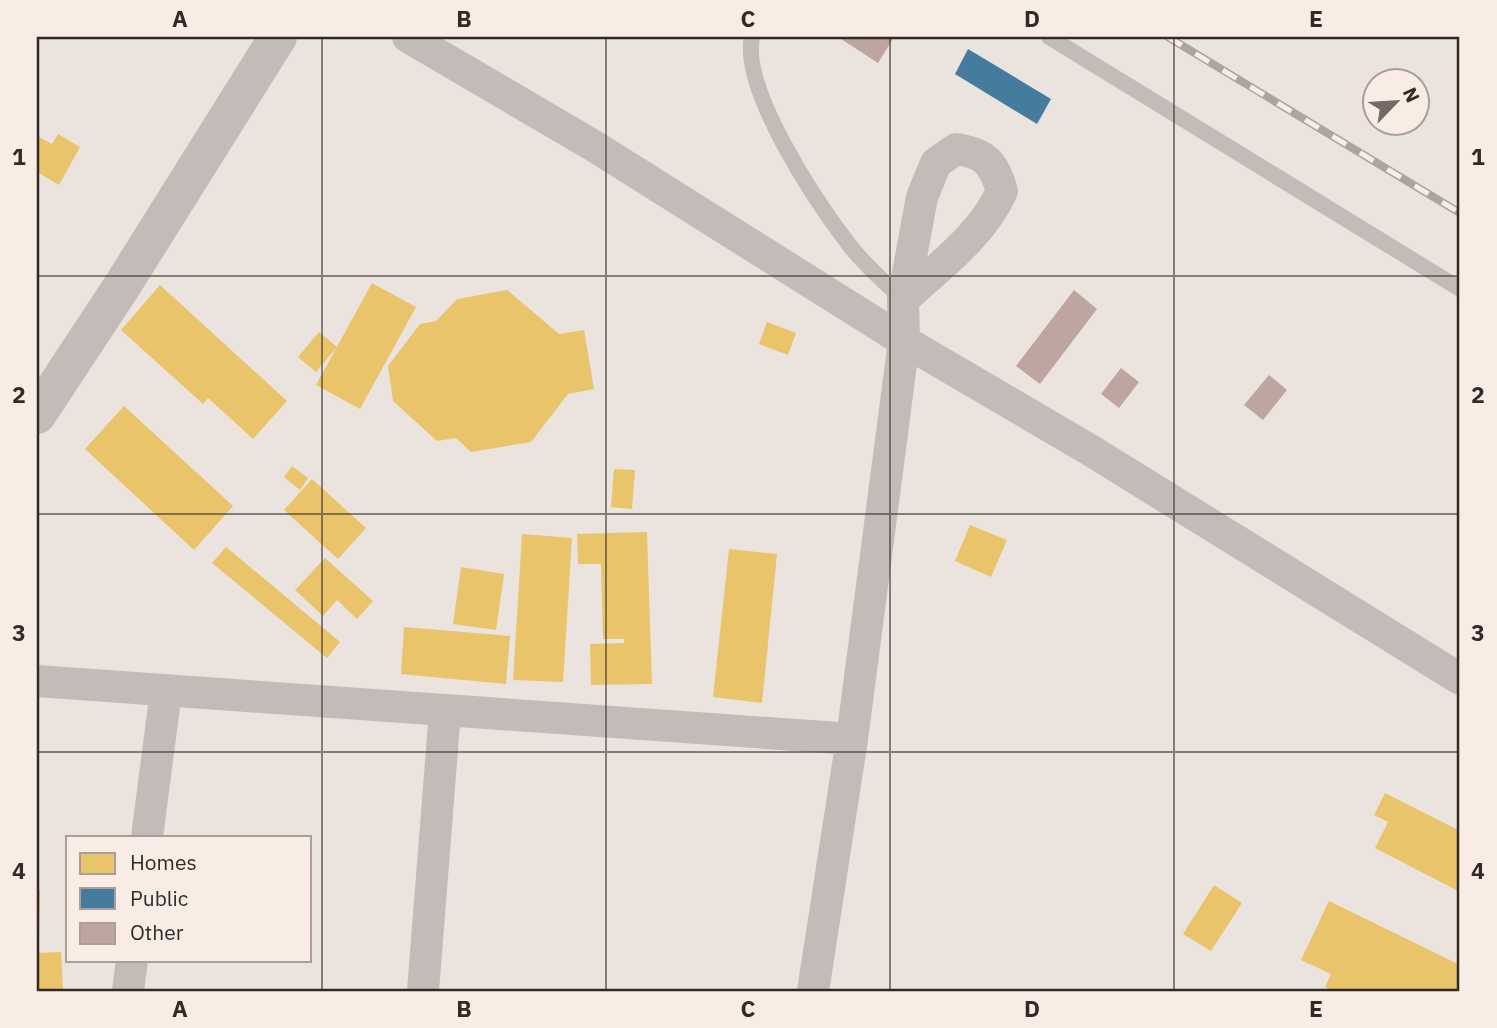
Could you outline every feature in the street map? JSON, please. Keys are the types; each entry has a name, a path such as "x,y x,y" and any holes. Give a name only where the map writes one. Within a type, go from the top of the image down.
{"street":[{"path":"37,415 122,286 278,37"},
{"path":"408,37 594,146 904,341 1090,450 1460,679"},
{"path":"813,991 852,739 904,341 903,300"},
{"path":"37,681 852,739"},
{"path":"148,836 166,691"},
{"path":"423,991 445,711"},
{"path":"128,991 132,962"}],"lane":[{"path":"752,37 749,50 767,111 812,192 848,244 903,300"},
{"path":"1049,37 1460,289"}],"building: Homes":[{"path":"58,134 80,147 59,185 37,172 37,136 52,144"},
{"path":"372,283 416,307 360,409 316,385"},
{"path":"160,285 287,401 253,439 208,398 203,404 121,330"},
{"path":"507,290 559,334 584,330 594,389 568,394 531,442 471,452 456,438 437,441 393,401 388,366 420,324 436,321 457,299"},
{"path":"767,322 796,333 788,355 759,344"},
{"path":"319,332 337,347 316,372 298,357"},
{"path":"124,406 233,506 194,550 85,449"},
{"path":"292,466 308,478 300,490 284,477"},
{"path":"614,469 635,470 632,509 611,507"},
{"path":"312,479 366,528 338,559 284,510"},
{"path":"970,525 1007,540 991,577 955,561"},
{"path":"647,532 652,684 591,685 590,644 624,643 624,639 603,639 601,564 578,564 577,534"},
{"path":"522,534 572,538 563,682 513,680"},
{"path":"226,547 340,642 327,658 212,563"},
{"path":"729,549 777,554 762,703 713,697"},
{"path":"325,558 373,601 357,619 337,600 323,616 295,590"},
{"path":"461,567 504,574 496,630 453,624"},
{"path":"404,627 510,636 506,684 401,674"},
{"path":"1385,793 1460,831 1460,892 1375,848 1388,822 1374,815"},
{"path":"1214,885 1242,903 1211,951 1183,934"},
{"path":"37,890 40,890 39,939 37,939"},
{"path":"1329,901 1460,965 1460,991 1333,991 1325,987 1331,974 1301,960"},
{"path":"61,952 63,991 37,991 37,953"}],"building: Public":[{"path":"968,49 1051,99 1037,124 955,74"}],"building: Other":[{"path":"838,37 894,37 878,63"},
{"path":"1074,290 1097,309 1040,384 1016,366"},
{"path":"1121,368 1139,382 1119,408 1101,394"},
{"path":"1269,375 1287,390 1263,420 1244,405"}],"railway":[{"path":"1168,37 1460,213"}]}
